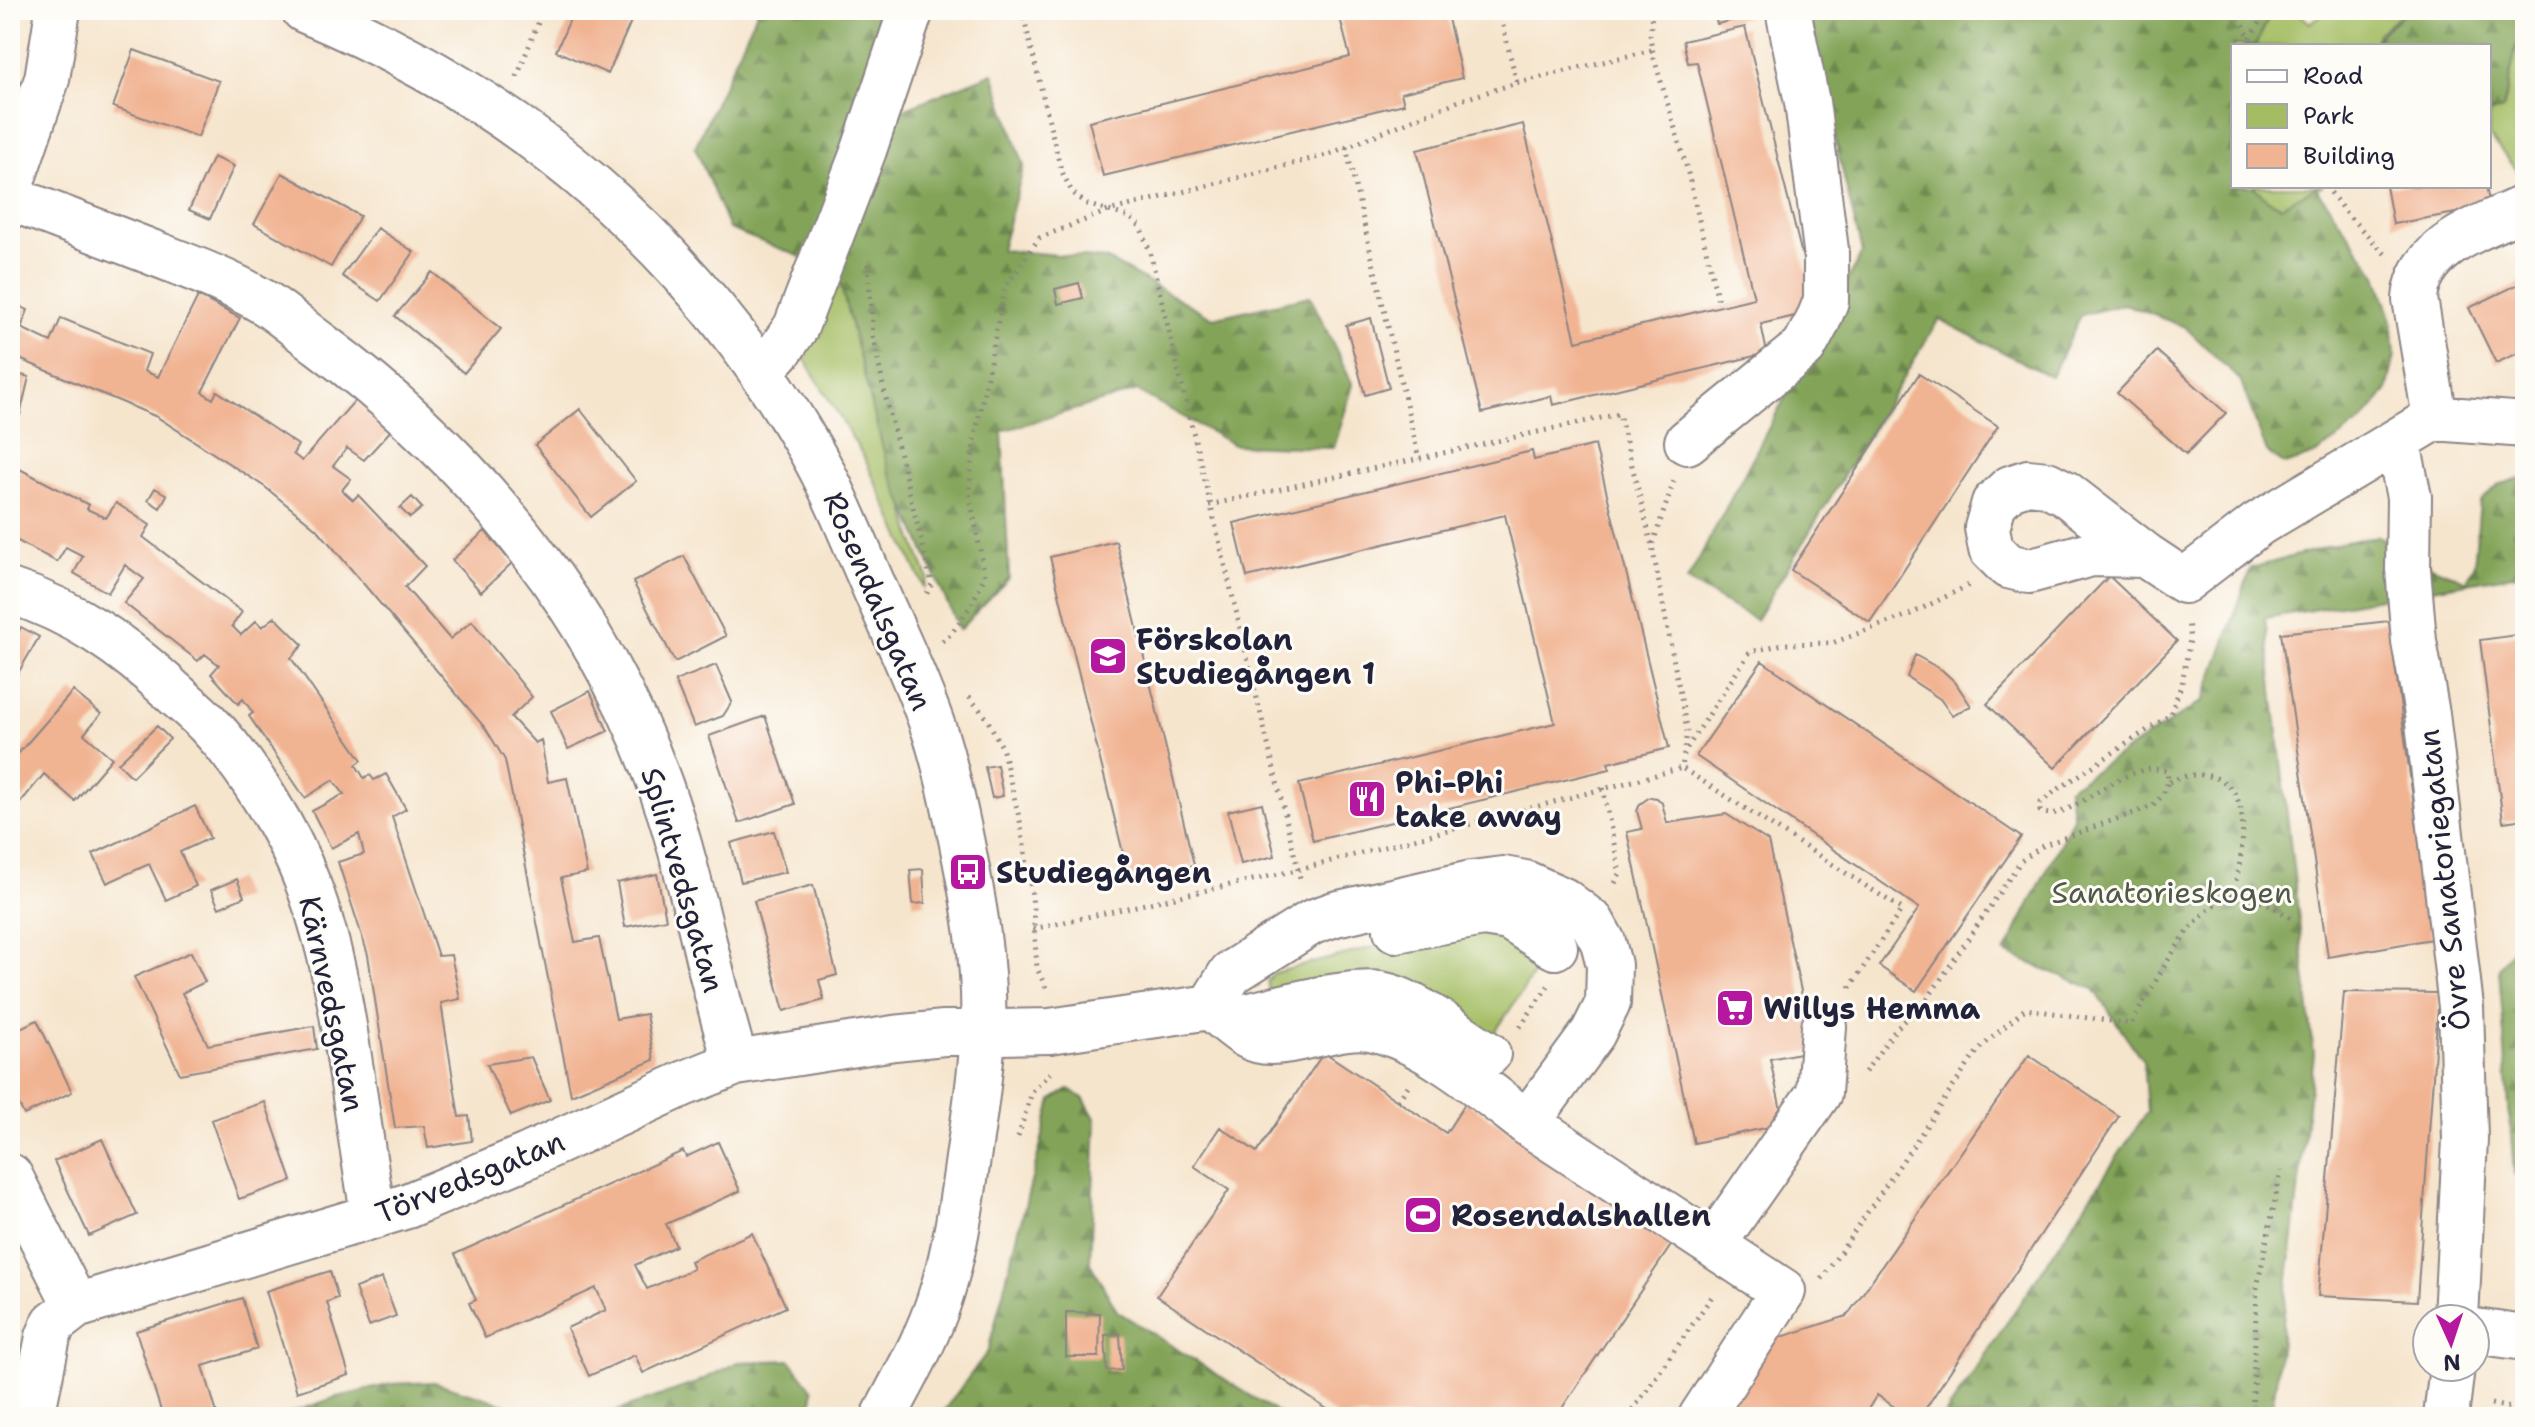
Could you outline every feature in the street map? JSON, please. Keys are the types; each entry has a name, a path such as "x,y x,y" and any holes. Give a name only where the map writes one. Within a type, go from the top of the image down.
{"street":[{"path":"10,187 47,79 58,10"},
{"name":"Rosendalsgatan","path":"304,10 424,66 467,91 558,155 619,206 668,256 716,310 761,371 811,451 836,499 903,652 935,732 975,905 983,982 983,1033 961,1214 939,1303 884,1417"},
{"path":"761,371 796,327 864,150 911,10"},
{"path":"1687,442 1804,347 1826,301 1826,250 1807,102 1788,10"},
{"name":"Splintvedsgatan","path":"10,198 212,276 267,305 360,374 462,467 548,570 616,686 641,738 669,811 736,1063"},
{"path":"2435,418 2415,299 2416,282 2427,264 2454,240 2525,207"},
{"path":"2145,555 2091,554 2029,571 2008,566 1993,554 1987,528 1999,496 2010,488 2028,482 2047,484 2065,493 2184,581 2258,524 2398,443 2435,418 2525,425"},
{"name":"Övre Sanatoriegatan","path":"2398,443 2409,497 2408,569 2414,641 2427,714 2461,1007 2465,1139 2457,1303"},
{"name":"Kärnvedsgatan","path":"10,591 46,602 102,633 149,669 210,726 250,778 284,835 308,883 326,939 374,1217"},
{"path":"1219,1014 1231,973 1312,922 1472,883 1503,879 1525,883 1563,900 1592,922 1603,942 1609,965 1608,1003 1593,1033 1527,1123"},
{"path":"1248,961 1266,960 1483,914 1509,918 1554,962"},
{"path":"983,1033 1050,1031 1219,1014 1251,1039 1291,1040 1344,1028 1367,1028 1493,1060 1527,1123 1783,1291 1701,1417"},
{"path":"1713,1245 1819,1093 1824,1027"},
{"name":"Törvedsgatan","path":"32,1417 48,1337 54,1323 76,1306 374,1217 527,1156 736,1063 894,1038 983,1033"},
{"path":"10,1176 76,1306"},
{"path":"2491,1333 2525,1338"},
{"path":"2446,1417 2450,1383"}],"path":[{"path":"512,89 543,10"},
{"path":"1022,10 1061,170 1072,192 1086,204 1129,217 1140,226 1150,252 1291,845"},
{"path":"1499,10 1517,83"},
{"path":"1652,10 1652,50 1687,169 1718,301"},
{"path":"2237,10 2252,44"},
{"path":"2250,38 2261,21 2261,10"},
{"path":"932,633 937,645 951,634 970,607 985,576 969,492 974,441 1005,288 1039,238 1108,211 1327,155 1461,100 1652,50"},
{"path":"1346,147 1419,459"},
{"path":"2328,188 2370,241 2416,282"},
{"path":"868,253 875,349 932,584 920,609"},
{"path":"1209,505 1619,414 1652,546 1687,731 1682,768"},
{"path":"1652,546 1687,442"},
{"path":"1684,752 1750,652 1783,644 1832,643 1911,614 2008,566"},
{"path":"1860,1080 1896,1029 1924,1004 2021,861 2044,845 2153,806 2163,795 2169,782 2167,771 2154,767 2111,783 2064,812 2045,815 2040,811 2040,803 2054,792 2170,715 2182,683 2190,639 2184,581"},
{"path":"960,686 986,717 1002,747 1020,821 1032,895 1037,968 1049,995 1050,1075 1032,1092 1017,1139"},
{"path":"1033,929 1297,870 1682,768 1902,909 1824,1027"},
{"path":"2169,782 2194,775 2215,778 2227,785 2238,800 2243,818 2242,860 2231,900"},
{"path":"1592,922 1620,874 1603,788"},
{"path":"1783,1291 1805,1304 1979,1049 2025,1009 2131,1024 2168,961 2201,915 2221,901 2265,902 2294,921"},
{"path":"1493,1060 1554,962"},
{"path":"2252,1417 2257,1288 2281,1171"},
{"path":"1628,1417 1714,1293"}],"green space":[{"path":"758,10 890,10 896,112 993,73 1024,166 1001,250 1106,259 1213,318 1310,296 1353,385 1334,448 1234,445 1137,391 1002,431 1009,578 959,630 888,468 837,271 729,229 695,147"},
{"path":"1804,10 2281,10 2269,16 2257,44 2231,44 2231,188 2255,188 2268,200 2281,206 2317,188 2377,275 2392,321 2395,355 2387,391 2361,422 2316,454 2285,465 2267,452 2240,380 2185,327 2125,304 2081,315 2051,377 1939,319 1756,620 1687,581 1862,253"},
{"path":"2281,10 2295,10 2310,23 2328,10 2405,12 2378,33 2375,44 2257,44 2269,16"},
{"path":"2405,10 2525,10 2525,51 2516,47 2503,109 2491,113 2491,44 2375,44 2380,34"},
{"path":"2516,48 2525,53 2525,180 2491,138 2491,113 2504,107"},
{"path":"864,170 892,460 912,536 928,578 924,587 865,459 802,355"},
{"path":"2255,188 2314,188 2282,206 2268,200"},
{"name":"Sanatorieskogen","path":"2525,477 2525,573 2265,618 2314,1054 2270,1417 1944,1417 2147,1112 2143,1061 2094,989 2005,953 2073,818 2068,788 2204,700 2251,568 2378,536 2398,552 2467,581 2474,565 2480,502 2498,485"},
{"path":"1471,928 1547,954 1489,1041 1269,991 1267,982 1274,973 1397,941"},
{"path":"2525,932 2525,1181 2514,1175 2499,968"},
{"path":"1070,1089 1084,1099 1096,1120 1090,1263 1117,1311 1284,1417 939,1417 988,1351 1052,1100"},
{"path":"790,1360 813,1390 812,1417 279,1417 334,1398 391,1384 434,1382 524,1410 614,1412 696,1383 738,1362"}],"building":[{"path":"574,10 636,10 608,74 556,51"},
{"path":"1338,10 1446,10 1462,78 1401,93 1404,104 1103,176 1089,121 1350,57"},
{"path":"1713,10 1772,10 1772,11 1717,24"},
{"path":"1745,27 1816,311 1761,324 1767,353 1553,405 1551,396 1482,413 1417,150 1523,124 1576,341 1754,298 1697,62 1688,63 1683,41"},
{"path":"134,50 219,81 198,137 113,107"},
{"path":"213,157 234,166 210,219 189,210"},
{"path":"282,173 360,216 331,267 254,224"},
{"path":"2386,188 2486,188 2490,207 2393,224"},
{"path":"377,228 414,252 380,301 342,276"},
{"path":"432,272 501,329 464,373 395,316"},
{"path":"2525,281 2525,350 2496,363 2469,308"},
{"path":"1079,283 1083,298 1058,304 1055,289"},
{"path":"198,296 240,318 202,392 213,399 217,391 298,445 293,454 302,461 356,399 393,428 364,460 347,448 333,466 351,479 342,490 353,500 358,495 425,566 405,587 450,639 472,621 532,697 511,717 535,743 541,740 548,782 567,778 587,873 561,878 575,942 599,938 616,1019 646,1014 654,1060 571,1095 505,760 486,729 319,531 265,487 157,417 10,355 10,302 28,310 21,328 51,342 61,318 150,354 144,371 158,377"},
{"path":"1371,318 1389,388 1365,395 1346,325"},
{"path":"2157,351 2226,413 2186,454 2117,393"},
{"path":"10,372 29,377 20,415 10,413"},
{"path":"1919,374 1998,426 1870,622 1791,570"},
{"path":"580,409 636,481 591,517 535,445"},
{"path":"1595,445 1669,748 1608,763 1610,769 1313,841 1299,784 1555,723 1505,515 1247,577 1234,523 1532,451 1534,460"},
{"path":"10,464 89,505 87,509 106,518 116,503 150,525 143,537 242,612 232,626 241,635 256,621 262,627 275,617 303,645 291,658 362,760 356,765 364,778 370,775 374,780 386,774 406,809 392,817 438,956 451,955 460,999 441,1003 459,1117 469,1116 472,1141 428,1148 424,1126 395,1128 368,955 338,862 364,854 359,834 331,848 312,811 344,794 333,780 305,798 249,716 253,713 243,699 238,704 211,674 219,665 205,654 198,661 124,603 144,579 125,565 108,593 74,573 83,556 66,547 57,562 10,537"},
{"path":"155,488 167,495 160,508 148,500"},
{"path":"412,497 422,508 410,518 400,508"},
{"path":"485,531 512,563 481,592 452,560"},
{"path":"1116,541 1194,865 1130,881 1050,557"},
{"path":"684,556 726,636 675,662 633,582"},
{"path":"2109,576 2177,641 2055,768 1987,704"},
{"path":"2389,621 2432,939 2328,957 2281,633"},
{"path":"21,627 39,637 10,687 10,647"},
{"path":"2525,634 2525,819 2503,822 2480,640"},
{"path":"1915,655 1942,670 1955,682 1971,706 1952,715 1940,699 1907,677"},
{"path":"1762,661 2021,837 1916,991 1879,966 1919,908 1696,756"},
{"path":"716,665 732,702 723,716 694,727 675,681"},
{"path":"73,691 101,714 84,734 112,758 75,801 44,774 15,809 10,804 10,763"},
{"path":"590,691 608,731 568,749 551,711"},
{"path":"765,716 795,804 739,823 709,736"},
{"path":"157,726 170,739 132,777 118,763"},
{"path":"997,765 1003,796 992,798 985,767"},
{"name":"Willys Hemma","path":"1650,797 1662,803 1667,823 1726,814 1768,841 1814,1050 1770,1059 1784,1124 1694,1143 1627,832 1642,829 1637,811 1640,804"},
{"path":"1262,803 1275,856 1241,864 1228,811"},
{"path":"195,806 210,838 180,852 196,886 166,900 149,864 107,883 93,854"},
{"path":"774,831 786,872 741,882 731,843"},
{"path":"923,869 925,903 913,904 910,870"},
{"path":"657,874 666,919 625,927 617,883"},
{"path":"237,879 244,897 219,908 211,890"},
{"path":"813,885 837,975 819,980 824,1000 784,1011 754,901"},
{"path":"191,952 205,982 182,993 208,1045 314,1026 317,1049 180,1074 134,977"},
{"path":"2344,992 2439,993 2417,1301 2318,1296"},
{"path":"37,1020 72,1092 24,1115 10,1086 10,1033"},
{"name":"Rosendalshallen","path":"1324,1052 1446,1133 1466,1102 1674,1241 1556,1417 1339,1417 1157,1296 1229,1190 1194,1166 1220,1127 1257,1152"},
{"path":"2029,1055 2119,1116 1920,1417 1909,1417 1877,1395 1863,1417 1721,1417 1772,1340 1847,1316"},
{"path":"531,1057 550,1100 511,1116 487,1064"},
{"path":"265,1102 292,1181 239,1199 211,1120"},
{"path":"102,1139 137,1215 89,1236 54,1161"},
{"path":"718,1142 740,1191 666,1224 676,1246 635,1265 647,1289 693,1269 690,1261 752,1233 786,1307 643,1373 635,1355 589,1376 567,1328 606,1310 596,1288 485,1338 469,1303 476,1300 455,1254 683,1151 686,1157"},
{"path":"330,1271 338,1298 327,1302 349,1375 297,1392 266,1291"},
{"path":"382,1278 396,1316 369,1326 355,1288"},
{"path":"242,1298 257,1349 203,1366 218,1417 163,1417 136,1331"},
{"path":"1066,1312 1100,1313 1099,1357 1066,1357"},
{"path":"1120,1334 1122,1370 1107,1371 1105,1335"}],"place":[{"name":"Förskolan Studiegången 1","path":"1108,656"},
{"name":"Phi-Phi take away","path":"1367,799"},
{"name":"Studiegången","path":"968,872"},
{"name":"Willys Hemma","path":"1735,1008"},
{"name":"Rosendalshallen","path":"1423,1215"}]}
